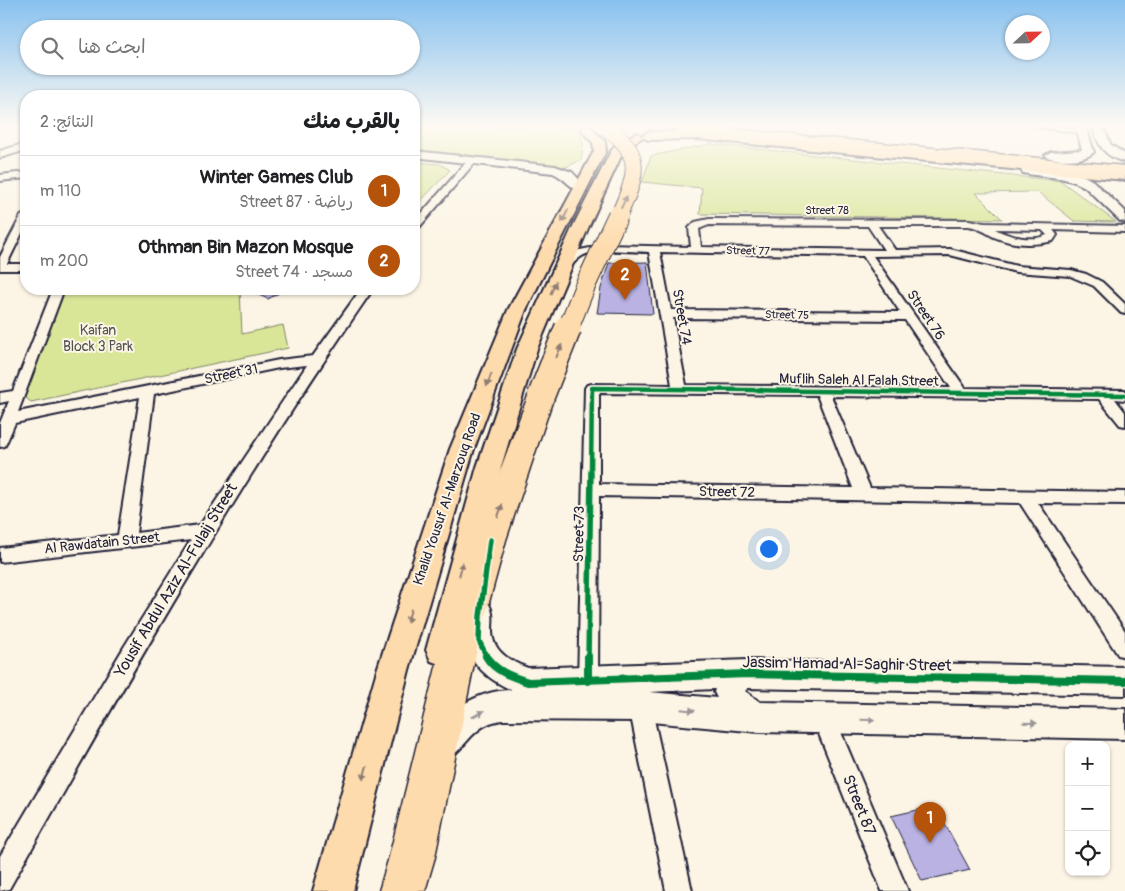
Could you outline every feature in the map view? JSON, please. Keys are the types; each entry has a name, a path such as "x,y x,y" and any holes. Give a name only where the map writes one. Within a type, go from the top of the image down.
{"highway":[{"path":"402,891 412,857 461,639 490,540 540,396 585,286 630,190 635,169"},
{"path":"1100,169 1125,171"}],"main road":[{"name":"Khalid Yousuf Al-Marzouq Road","path":"394,891 437,669 470,536 527,349 581,226 592,169"},
{"name":"Khalid Yousuf Al-Marzouq Road","path":"332,888 420,580 462,449 517,310 589,189 604,169"},
{"path":"1034,169 1125,177"},
{"path":"507,410 510,376 516,353 533,310 526,307 517,310"}],"street":[{"path":"420,221 465,169"},
{"path":"543,169 565,169"},
{"path":"1020,169 1065,175 1086,181 1125,218"},
{"path":"556,170 568,175 589,189"},
{"path":"0,178 20,176"},
{"path":"1086,181 1086,178 1104,182 1110,179 1125,177"},
{"path":"1104,182 1110,193 1125,209"},
{"name":"Street 78","path":"696,250 694,228 695,225 703,223 969,223 984,226 1001,237 1044,240 1052,237 1045,227 1125,228"},
{"path":"871,223 892,252"},
{"name":"Street 77","path":"581,226 582,235 586,240 605,248"},
{"path":"20,228 0,267 20,267"},
{"name":"Street 77","path":"562,267 579,253 605,248 962,254 1016,269 1064,272 1082,276 1098,284 1125,310"},
{"name":"Street 74","path":"654,250 680,389"},
{"name":"Street 76","path":"866,253 961,393"},
{"path":"0,442 56,295"},
{"name":"Yousif Abdul Aziz Al-Fulaij Street","path":"0,880 118,675 204,532 316,360 363,295"},
{"name":"Street 75","path":"666,314 908,316"},
{"name":"Street 31","path":"9,419 278,364 316,360"},
{"name":"Muflih Saleh Al Falah Street","path":"592,388 1125,395"},
{"name":"Street 73","path":"588,681 592,388"},
{"path":"126,541 148,391"},
{"path":"822,391 864,494"},
{"path":"0,398 18,394"},
{"path":"1103,395 1125,421"},
{"name":"Street 72","path":"590,490 1125,498"},
{"path":"1025,497 1125,648"},
{"name":"Al Rawdatain Street","path":"0,555 204,532"},
{"name":"Jassim Hamad Al-Saghir Street","path":"490,540 478,640 489,660 506,674 528,682 748,674 1125,681"},
{"path":"748,674 736,678 729,692 733,701 741,709 759,717"},
{"path":"433,761 447,739 464,722 480,711 502,705 640,706 759,717 824,719 1125,724"},
{"path":"640,706 679,891"},
{"name":"Street 87","path":"824,719 895,891"}],"green space":[{"path":"420,169 450,170 420,202"},
{"path":"647,169 943,169 1061,181 1116,222 1074,221 1038,192 976,193 1002,219 700,214 702,188 642,182"},
{"name":"Kaifan Block 3 Park","path":"61,295 240,295 242,334 283,325 288,348 31,402 23,396"}],"building":[{"path":"647,262 653,314 597,313 601,288 609,263"},
{"path":"259,295 275,295 268,299"},
{"path":"935,806 970,870 922,881 891,816"}],"cycle path":[{"path":"588,681 592,388 1125,395"},
{"path":"490,540 480,616 479,641 489,661 506,674 528,682 748,674 1125,681"}],"place":[{"name":"Othman Bin Mazon Mosque","path":"625,300"},
{"name":"Winter Games Club","path":"930,843"}]}
